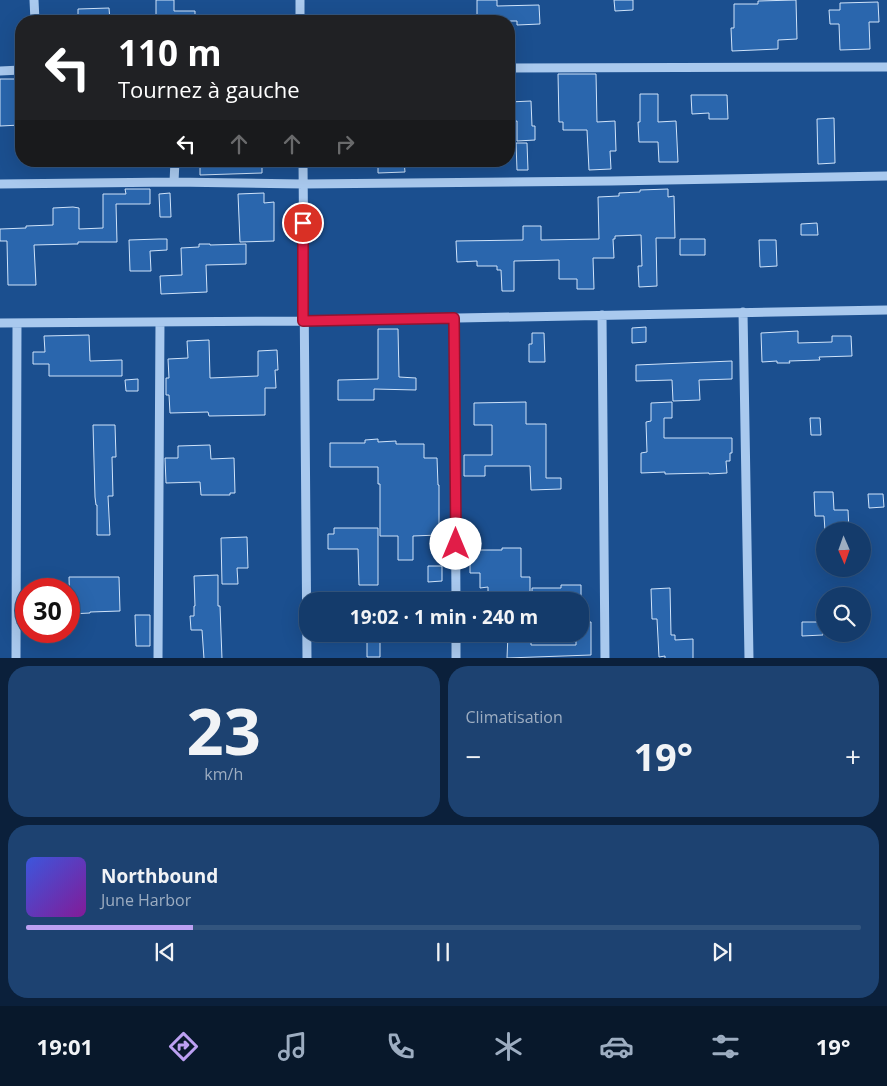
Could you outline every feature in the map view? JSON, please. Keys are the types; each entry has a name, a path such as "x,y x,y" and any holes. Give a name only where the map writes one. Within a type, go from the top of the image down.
{"street":[{"path":"34,0 35,15"},
{"path":"300,0 300,15"},
{"path":"515,68 887,67"},
{"path":"0,71 15,70"},
{"path":"174,167 174,182"},
{"path":"303,167 307,658"},
{"path":"0,184 174,182 303,184 887,176"},
{"path":"0,323 303,321 887,310"},
{"path":"743,312 749,658"},
{"path":"602,315 605,658"},
{"path":"454,318 456,592"},
{"path":"158,658 160,322"},
{"path":"16,323 16,658"},
{"path":"456,642 456,658"}],"building":[{"path":"156,0 174,0 174,11 195,11 195,15 156,15"},
{"path":"477,0 497,0 497,6 539,5 540,24 517,25 515,15 477,15"},
{"path":"614,0 633,0 633,10 615,11"},
{"path":"796,0 797,39 778,40 778,49 732,51 731,28 734,28 734,4 758,4 758,1"},
{"path":"878,2 879,22 869,22 870,49 840,50 839,24 830,24 829,10 840,10 840,3"},
{"path":"109,8 110,15 78,15 78,9"},
{"path":"558,74 596,74 597,122 615,121 616,151 610,151 611,169 589,170 587,130 563,130 563,122 559,122"},
{"path":"0,79 15,79 15,125 0,126"},
{"path":"640,94 658,94 658,122 676,121 678,162 659,162 658,142 639,142"},
{"path":"691,95 727,95 728,119 709,119 709,113 692,114"},
{"path":"531,101 532,126 535,126 535,140 517,141 515,102"},
{"path":"834,118 835,163 818,164 817,119"},
{"path":"516,143 527,143 528,170 517,170"},
{"path":"200,167 262,167 262,173 200,175"},
{"path":"378,167 405,167 405,172 378,173"},
{"path":"125,189 150,189 150,204 116,204 117,242 34,245 36,285 8,285 7,241 0,241 0,229 53,225 53,208 73,207 79,208 79,229 103,228 103,194 126,194"},
{"path":"668,189 668,197 674,196 675,238 656,238 657,286 639,287 638,266 642,266 641,235 615,236 615,239 613,239 614,258 593,258 594,289 577,289 577,279 559,279 559,260 514,261 514,291 502,291 501,270 497,270 497,266 477,266 477,261 457,262 456,241 523,240 523,226 541,226 541,240 599,239 598,197 619,196 619,193 640,192 640,190"},
{"path":"170,193 171,217 160,217 159,194"},
{"path":"264,193 264,203 274,202 274,241 240,242 238,194"},
{"path":"817,223 818,235 801,235 801,224"},
{"path":"167,239 167,250 150,251 151,271 130,271 129,240"},
{"path":"680,239 705,239 705,255 680,255"},
{"path":"759,240 776,240 777,266 760,267"},
{"path":"199,244 246,244 246,264 206,265 207,292 161,294 160,276 182,275 181,248 199,247"},
{"path":"646,327 646,342 632,343 632,328"},
{"path":"378,329 398,329 399,377 416,378 416,390 374,389 374,400 338,400 338,380 378,379"},
{"path":"798,331 798,343 832,342 832,336 851,336 852,356 819,357 820,360 789,361 790,363 777,363 777,361 762,362 761,333"},
{"path":"532,333 544,333 545,362 529,362 529,344 532,344"},
{"path":"89,335 90,361 122,360 122,376 49,376 49,364 33,364 33,352 45,352 44,336"},
{"path":"209,340 210,378 258,376 258,351 277,350 278,370 275,370 276,388 265,388 265,415 209,416 208,412 170,413 169,395 166,395 166,378 169,378 168,359 188,358 187,341"},
{"path":"732,361 732,379 699,380 700,400 673,401 672,380 636,381 636,365"},
{"path":"138,379 138,391 126,391 125,380"},
{"path":"526,402 526,424 546,424 546,478 561,478 561,489 531,490 530,466 485,466 485,476 464,476 464,455 492,455 492,425 474,425 474,403"},
{"path":"672,402 672,418 664,418 664,438 732,438 730,461 726,461 727,473 641,473 641,453 647,452 646,422 651,421 651,403"},
{"path":"810,418 820,418 821,435 811,435"},
{"path":"93,425 115,425 116,457 112,457 113,496 108,496 110,535 97,535"},
{"path":"378,439 378,442 396,441 396,444 424,444 424,458 437,458 439,535 413,536 413,560 398,560 398,536 380,536 380,484 378,484 378,467 330,467 330,443 365,443 365,440"},
{"path":"210,445 211,459 234,458 235,493 230,493 230,495 201,495 200,482 166,483 165,458 178,458 178,446"},
{"path":"814,492 833,492 834,510 848,510 849,522 824,522 824,516 815,516"},
{"path":"868,494 883,494 884,507 869,508"},
{"path":"334,528 378,528 378,585 359,585 358,549 328,549 328,534 334,534"},
{"path":"247,537 248,568 237,568 238,584 222,584 221,538"},
{"path":"502,548 521,548 521,577 530,577 530,592 488,592 488,587 480,588 480,573 470,573 470,550 502,550"},
{"path":"428,566 442,566 442,581 428,582"},
{"path":"218,575 222,658 204,658 202,630 191,630 190,616 194,616 195,606 194,576"},
{"path":"119,577 120,611 80,614 80,578 69,578"},
{"path":"561,585 581,585 581,592 532,592 532,588 561,588"},
{"path":"670,588 671,635 675,635 675,640 693,639 693,658 659,657 657,619 652,619 651,589"},
{"path":"135,615 150,615 150,646 136,646"},
{"path":"589,622 591,622 591,655 507,658 508,642 531,642 531,645 576,645 576,642 589,642"},
{"path":"802,622 816,622 816,635 802,636"},
{"path":"367,642 380,642 380,657 367,657"}],"route":[{"path":"303,223 303,321 454,318 456,544"}]}
